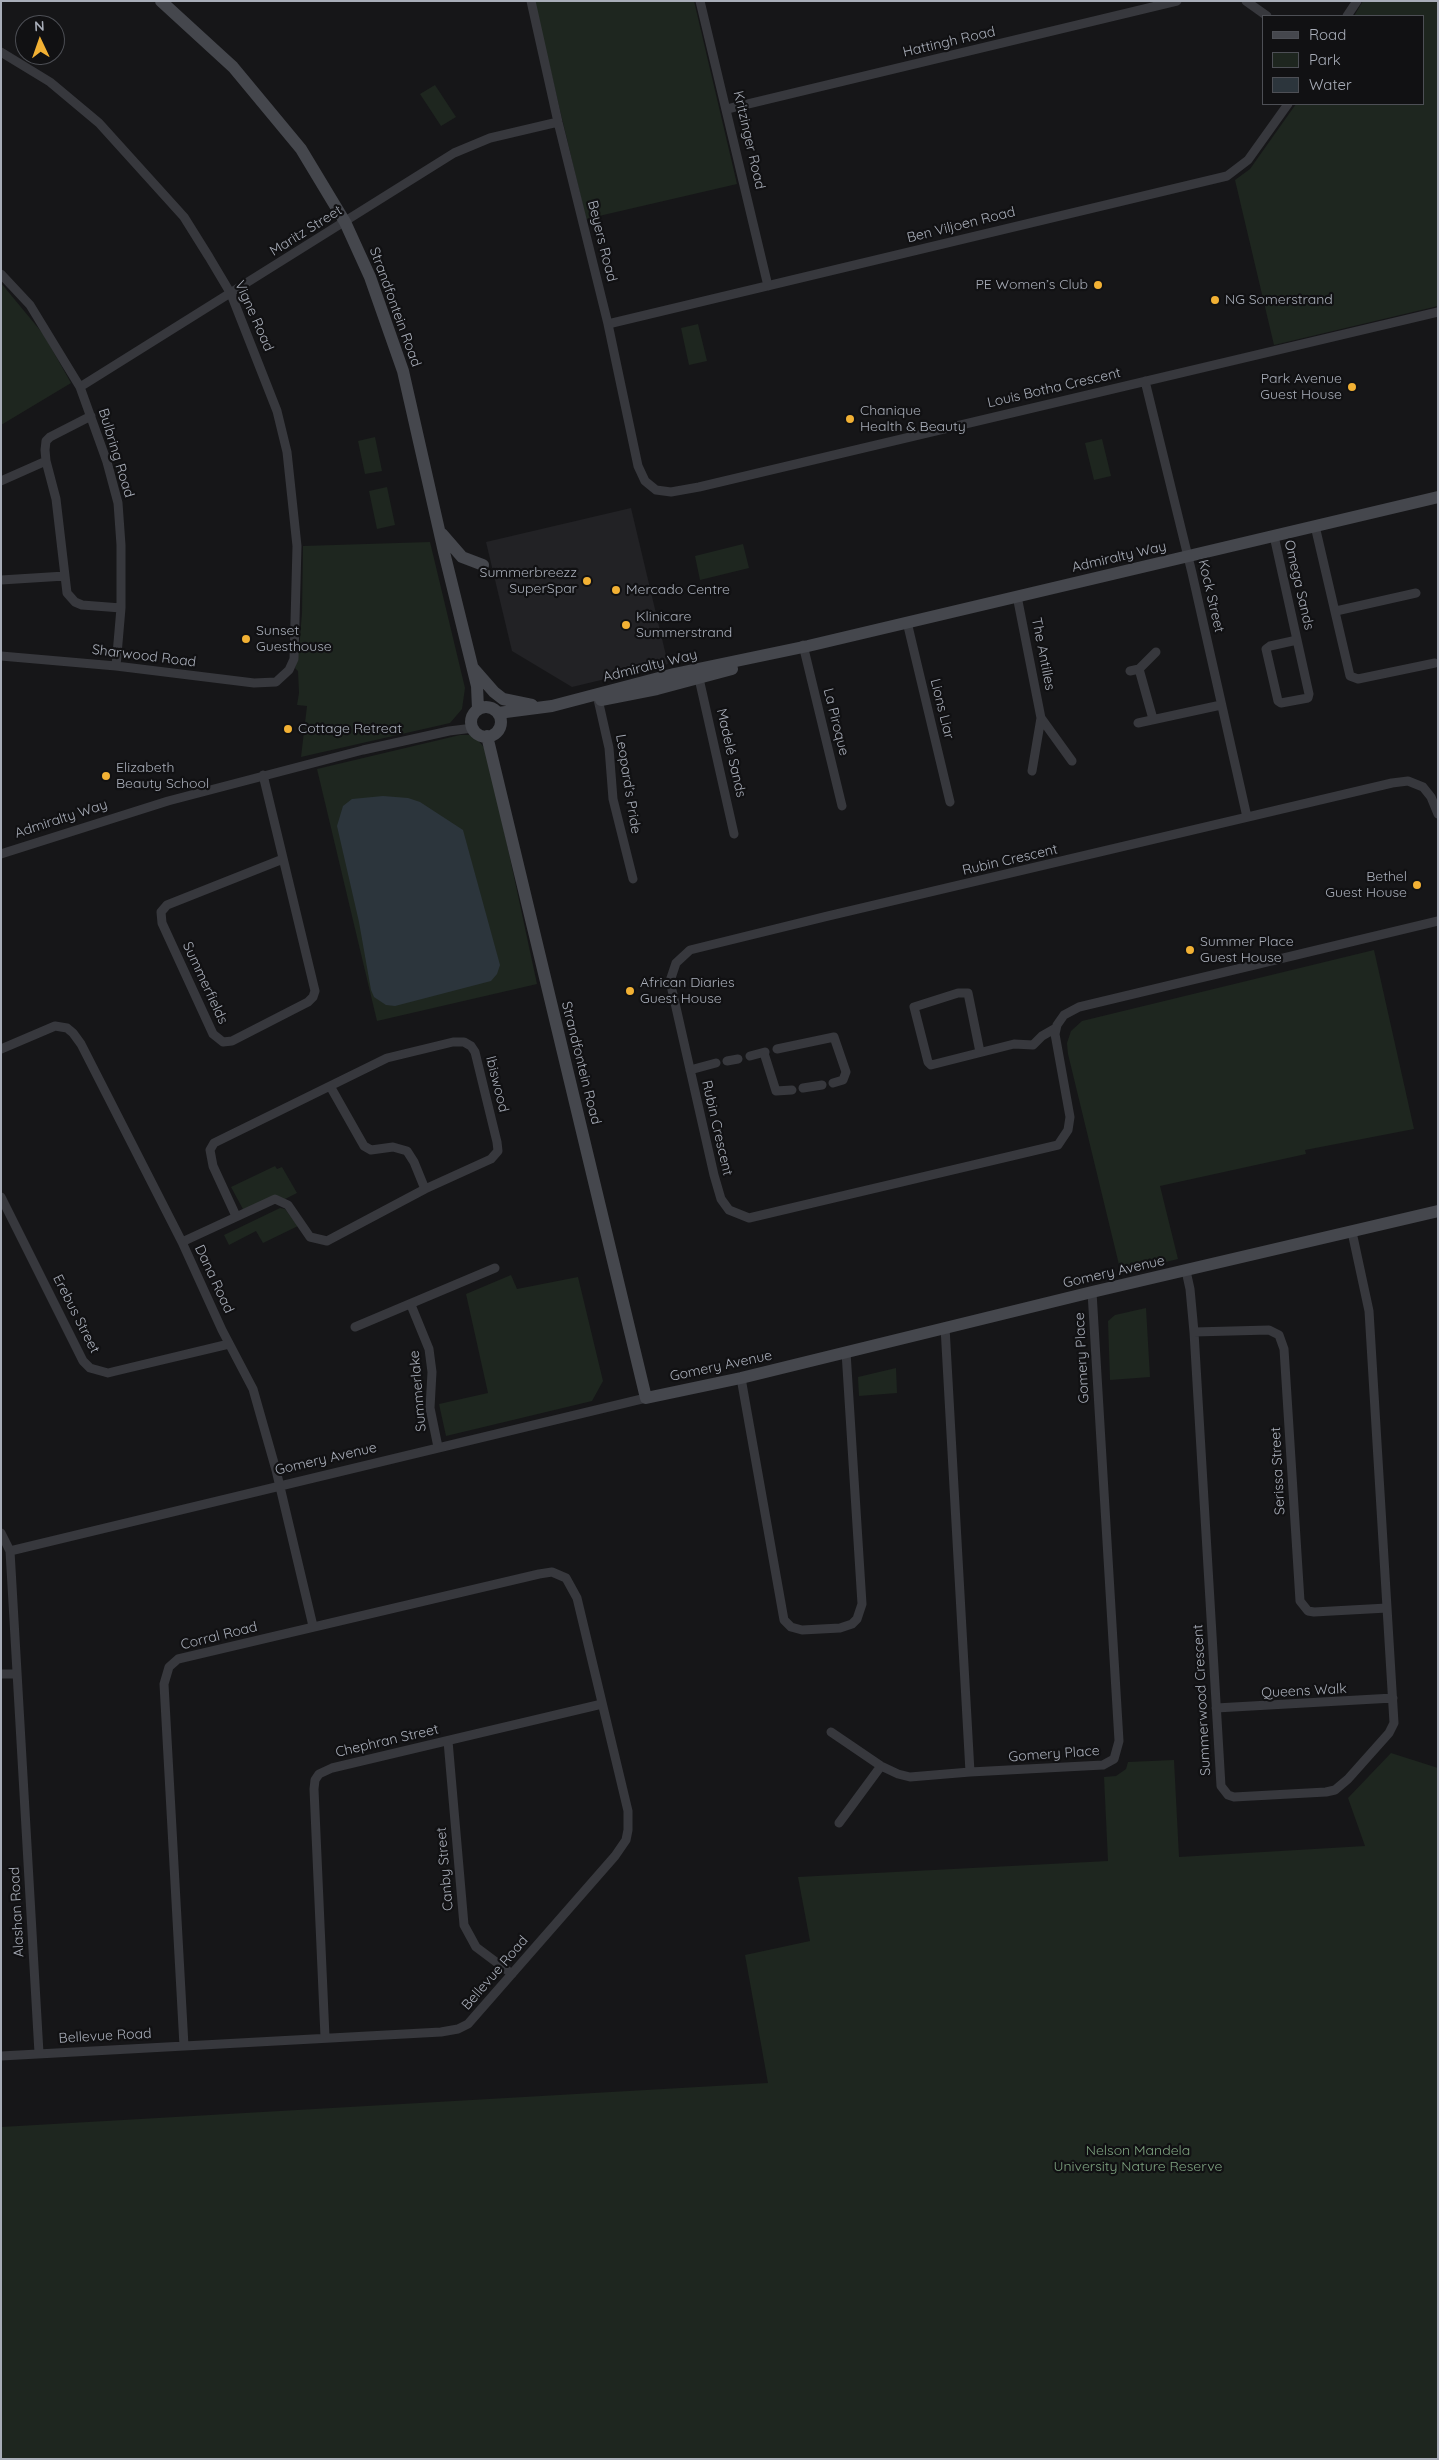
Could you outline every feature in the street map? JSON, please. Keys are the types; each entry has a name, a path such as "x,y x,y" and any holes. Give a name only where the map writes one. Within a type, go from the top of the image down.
{"main road":[{"name":"Strandfontein Road","path":"161,1 233,67 266,106 301,149 345,222 370,277 404,372 438,528 477,686 491,713"},
{"name":"Admiralty Way","path":"491,713 552,706 598,697 1438,497"},
{"path":"438,528 462,557 483,565"},
{"path":"472,666 494,692 503,699 517,703 552,706"},
{"name":"Admiralty Way","path":"491,713 598,697"},
{"path":"491,713 497,731 487,736 478,734 472,725 491,713"},
{"name":"Strandfontein Road","path":"487,736 646,1398"},
{"name":"Gomery Avenue","path":"646,1398 741,1378 1092,1292 1438,1211"}],"street":[{"name":"Beyers Road","path":"531,1 558,122 608,324 638,466 641,476 649,486"},
{"name":"Kritzinger Road","path":"700,1 768,286"},
{"name":"Hattingh Road","path":"727,109 1177,1"},
{"path":"1246,1 1266,15"},
{"path":"1348,15 1357,1"},
{"name":"Vigne Road","path":"1,52 50,82 99,123 184,216 231,294 278,411 287,452 294,508 297,588 294,659 292,666 283,677"},
{"name":"Ben Viljoen Road","path":"608,324 1228,176 1248,160 1287,105"},
{"name":"Maritz Street","path":"80,387 471,144 558,122"},
{"name":"Bulbring Road","path":"1,274 30,305 80,387 107,462 118,503 121,545 121,608 116,666"},
{"name":"Louis Botha Crescent","path":"649,486 666,492 699,487 1438,312"},
{"name":"Kock Street","path":"1145,381 1188,556 1247,818"},
{"path":"91,416 50,437 46,441 46,461 56,499 67,593 75,602 102,608 121,608"},
{"path":"1,481 46,461"},
{"path":"1315,526 1349,674 1352,678 1434,663"},
{"name":"Omega Sands","path":"1274,536 1297,640 1309,697 1281,703 1278,701 1266,649 1270,646 1297,640"},
{"path":"1,580 65,576"},
{"path":"1336,611 1416,593"},
{"name":"The Antilles","path":"1017,596 1041,718 1032,771"},
{"name":"Lions Liar","path":"907,622 950,802"},
{"name":"La Piroque","path":"805,647 842,806"},
{"path":"1153,720 1135,670 1156,652"},
{"name":"Sharwood Road","path":"1,656 116,666 254,683 276,682 283,677"},
{"name":"Madelé Sands","path":"698,674 734,834"},
{"name":"Leopard’s Pride","path":"598,697 609,748 613,799 633,879"},
{"path":"1138,724 1221,704"},
{"name":"The Antilles","path":"1041,718 1072,761"},
{"name":"Admiralty Way","path":"1,854 168,801 472,725"},
{"name":"Summerfields","path":"264,776 315,984 313,998 232,1042 223,1042 214,1034 162,923 161,912 167,905 283,859"},
{"name":"Rubin Crescent","path":"1056,1028 1057,1051 1070,1117 1068,1130 1058,1145 760,1217 749,1218 729,1210 721,1199 670,981 676,962 690,950 1399,782 1414,782 1423,787 1431,798 1438,814"},
{"path":"980,1052 968,993 958,993 914,1007 930,1064 1014,1044 1033,1044 1044,1034 1056,1028 1064,1015 1078,1006 1438,921"},
{"name":"Dana Road","path":"1,1048 55,1026 67,1028 74,1033 182,1242 229,1344 253,1389 279,1485 313,1626"},
{"path":"777,1049 834,1037 846,1072 842,1080 833,1083"},
{"name":"Ibiswood","path":"182,1242 268,1201 279,1200 288,1205 310,1237 326,1241 426,1189 491,1159 498,1151 497,1142 480,1069 472,1046 464,1042 453,1042 400,1054 375,1063 212,1146 212,1166 236,1216"},
{"path":"750,1056 764,1052 776,1091 792,1090"},
{"path":"727,1061 738,1059"},
{"path":"690,1070 716,1063"},
{"path":"803,1088 822,1085"},
{"path":"330,1086 364,1146 371,1150 393,1148 407,1151 426,1189"},
{"name":"Erebus Street","path":"1,1197 83,1361 90,1368 108,1373 229,1344"},
{"name":"Summerwood Crescent","path":"1186,1271 1190,1289 1194,1332 1221,1786 1228,1796 1234,1797 1326,1792 1340,1787 1389,1733 1394,1722 1370,1311 1352,1232"},
{"path":"355,1327 495,1268"},
{"name":"Gomery Place","path":"831,1732 881,1766 910,1777 1103,1765 1113,1761 1118,1749 1092,1292"},
{"name":"Summerlake","path":"411,1305 429,1349 432,1372 430,1408 438,1448"},
{"path":"946,1327 970,1772"},
{"name":"Serissa Street","path":"1194,1332 1269,1330 1279,1335 1283,1342 1297,1580 1303,1606 1308,1611 1314,1612 1387,1608"},
{"path":"741,1378 784,1620 791,1627 802,1630 840,1628 852,1624 857,1619 862,1604 846,1352"},
{"name":"Gomery Avenue","path":"10,1551 646,1398"},
{"name":"Alashan Road","path":"1,1533 10,1551 39,2053"},
{"name":"Corral Road","path":"184,2046 164,1678 169,1667 178,1659 313,1626 540,1574 552,1572 560,1574"},
{"name":"Bellevue Road","path":"1,2056 441,2032 458,2029 478,2015 616,1856 626,1840 630,1822 577,1598 569,1581 560,1574"},
{"path":"1,1674 17,1674"},
{"name":"Queens Walk","path":"1216,1708 1392,1698"},
{"name":"Chephran Street","path":"325,2037 315,1780 319,1774 332,1768 602,1704"},
{"name":"Canby Street","path":"448,1740 464,1925 476,1947 512,1974"},
{"path":"840,1823 881,1766"}],"shaded area":[{"path":"631,508 668,664 572,687 512,651 486,542"}],"green space":[{"path":"534,1 694,1 737,184 586,219"},
{"path":"1363,1 1438,1 1438,306 1274,345 1235,180 1250,169 1295,105 1424,105 1424,15 1355,15"},
{"path":"435,85 456,117 441,126 420,94"},
{"path":"1,283 44,335 71,383 1,425"},
{"path":"698,324 707,361 689,365 681,328"},
{"path":"375,437 382,471 365,474 358,441"},
{"path":"1102,439 1111,476 1094,480 1085,443"},
{"path":"387,487 395,525 377,529 369,491"},
{"path":"430,542 465,688 462,709 450,723 301,757 307,706 297,705 299,693 298,671 295,668 299,650 302,613 303,546"},
{"path":"743,544 749,568 700,580 695,556"},
{"path":"460,735 470,735 477,739 487,751 537,984 377,1021 317,769"},
{"path":"1374,950 1414,1129 1305,1150 1306,1154 1160,1186 1178,1259 1121,1273 1068,1054 1067,1043 1071,1031 1082,1021"},
{"path":"275,1166 277,1169 282,1167 297,1193 285,1199 244,1211 231,1187"},
{"path":"280,1208 285,1209 298,1226 263,1243 256,1231 229,1245 224,1235"},
{"path":"511,1275 517,1289 578,1277 603,1381 592,1401 446,1436 439,1404 488,1393 466,1294"},
{"path":"1146,1308 1150,1377 1110,1380 1108,1321 1115,1315"},
{"path":"896,1368 897,1393 859,1396 858,1377"},
{"name":"Nelson Mandela University Nature Reserve","path":"1391,1753 1438,1768 1438,2459 1,2459 1,2127 768,2083 745,1955 810,1941 798,1877 1108,1861 1104,1777 1116,1776 1126,1769 1128,1762 1174,1760 1179,1857 1365,1846 1348,1798"}],"water":[{"path":"383,796 408,798 420,802 463,830 500,965 497,974 491,981 395,1006 386,1005 374,997 337,826 343,806 352,799"}],"place":[{"name":"PE Women’s Club","path":"1098,285"},
{"name":"NG Somerstrand","path":"1215,300"},
{"name":"Park Avenue Guest House","path":"1352,387"},
{"name":"Chanique Health & Beauty","path":"850,419"},
{"name":"Summerbreezz SuperSpar","path":"587,581"},
{"name":"Mercado Centre","path":"616,590"},
{"name":"Klinicare Summerstrand","path":"626,625"},
{"name":"Sunset Guesthouse","path":"246,639"},
{"name":"Cottage Retreat","path":"288,729"},
{"name":"Elizabeth Beauty School","path":"106,776"},
{"name":"Bethel Guest House","path":"1417,885"},
{"name":"Summer Place Guest House","path":"1190,950"},
{"name":"African Diaries Guest House","path":"630,991"}]}
